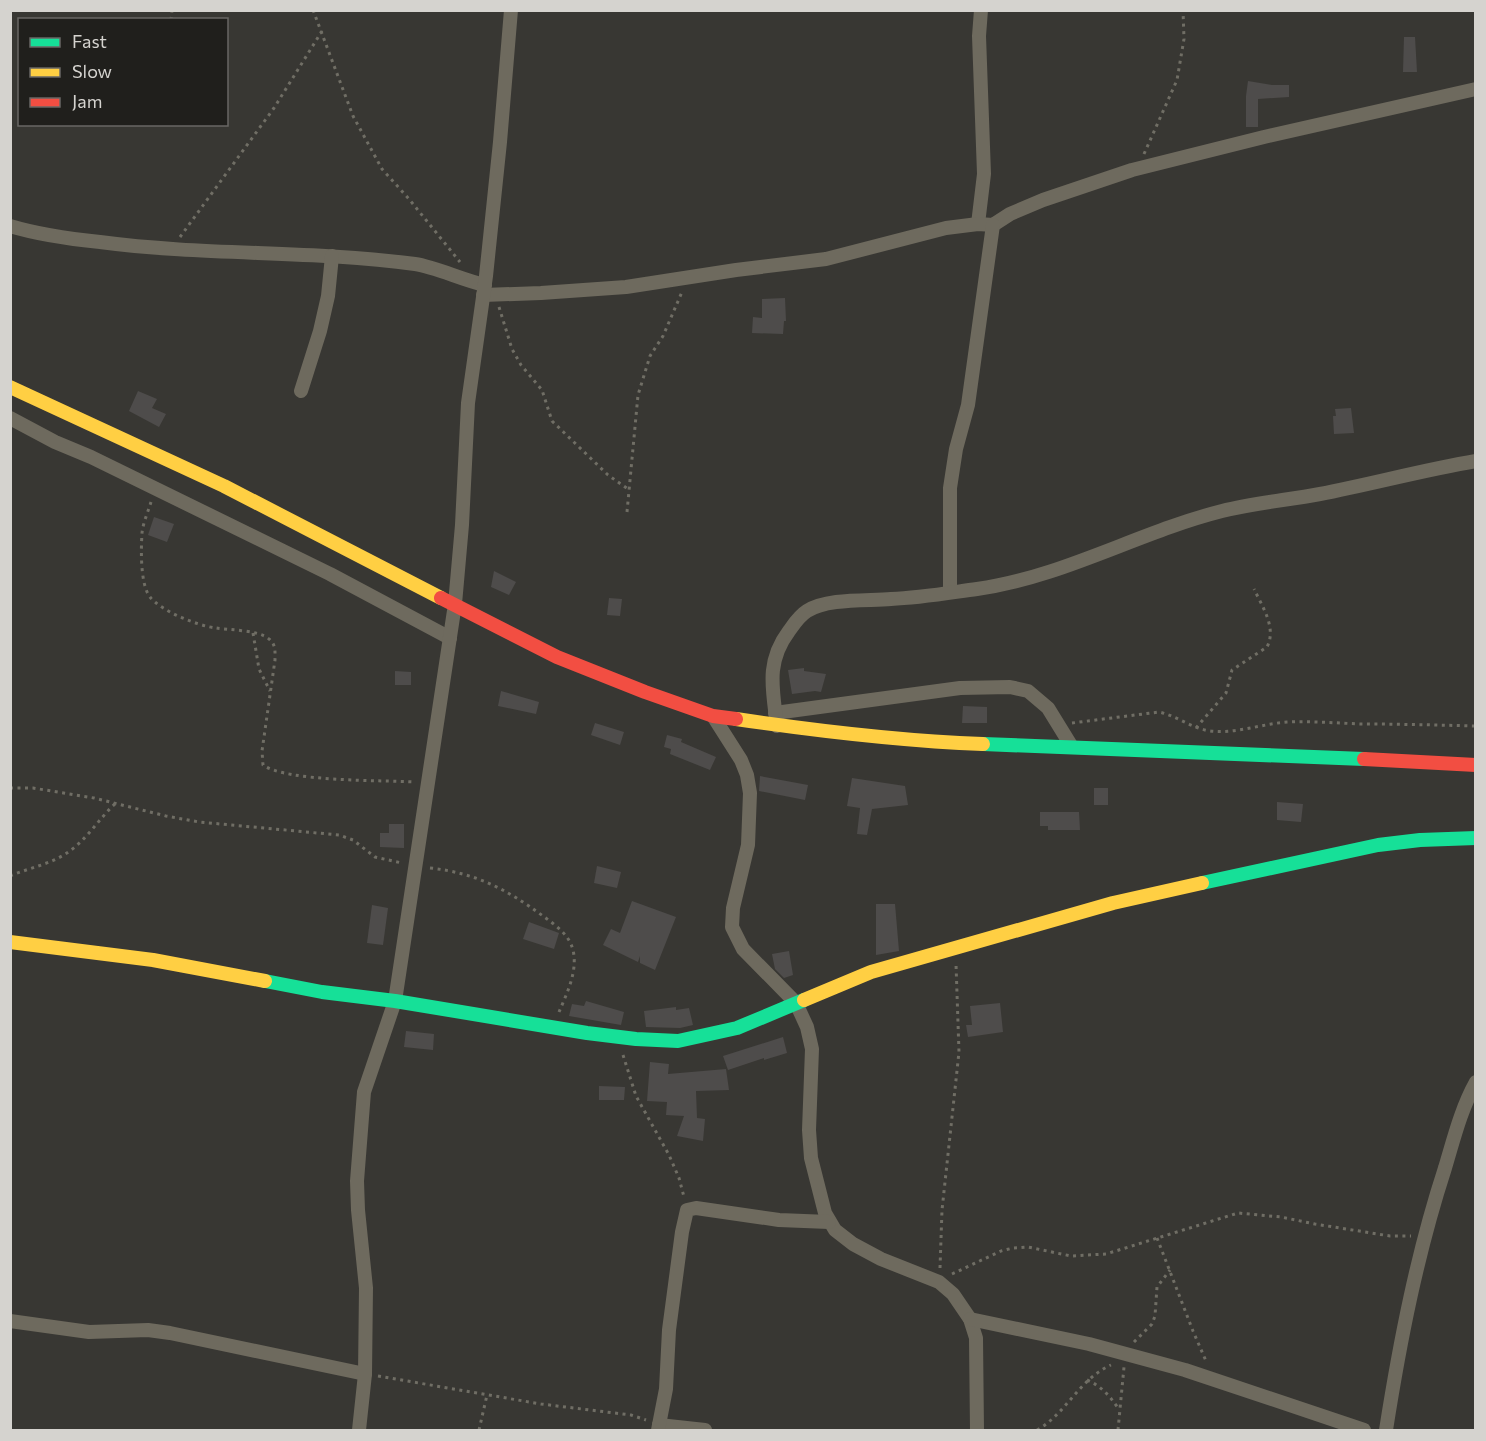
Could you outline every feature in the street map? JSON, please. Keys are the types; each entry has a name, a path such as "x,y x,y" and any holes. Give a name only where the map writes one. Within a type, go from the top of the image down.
{"main road":[{"path":"10,387 225,486 557,657 713,716 776,720 823,732 935,742 1272,754 1476,765"},
{"path":"10,942 153,960 311,990 395,1001 552,1027 678,1041 737,1028 871,972 1113,903 1341,852 1420,840 1476,838"}],"street":[{"path":"359,1431 365,1374 366,1288 357,1210 357,1181 364,1092 395,1001 455,604 462,525 468,403 484,289 511,10"},
{"path":"978,224 984,174 979,36 981,10"},
{"path":"10,226 69,238 170,250 332,256 418,264 484,289 626,287 826,259 946,228 978,224 993,225 1043,200 1138,169 1264,137 1476,89"},
{"path":"950,592 950,488 956,449 968,405 993,225"},
{"path":"301,391 320,331 328,296 332,256"},
{"path":"10,418 55,442 330,574 450,638"},
{"path":"1072,747 1048,708 1028,691 1010,687 960,688 776,720 771,673 774,660 783,638 798,618 807,610 822,605 950,592 1017,581 1061,568 1177,525 1223,511 1476,461"},
{"path":"713,716 741,760 750,793 748,845 735,899 732,927 743,949 796,1003 807,1028 812,1049 809,1130 811,1158 825,1213 829,1222 853,1244 880,1259 939,1280 953,1294 970,1319 976,1338 978,1354 977,1431"},
{"path":"1386,1431 1410,1295 1425,1235 1464,1104 1476,1082"},
{"path":"705,1431 659,1428 666,1389 669,1330 687,1210 696,1208 769,1219 829,1222"},
{"path":"970,1319 1126,1354 1215,1379 1364,1431"},
{"path":"10,1321 89,1332 148,1330 170,1333 365,1374"}],"path":[{"path":"313,10 353,116 382,169 484,289 521,365 542,390 552,421 608,475 628,489"},
{"path":"1138,169 1177,80 1184,39 1183,10"},
{"path":"170,250 274,108 322,31"},
{"path":"627,512 638,395 650,356 663,336 689,277"},
{"path":"156,489 142,532 143,572 146,589 151,598 180,617 194,623 212,628 253,633 272,641 275,649 261,760 263,765 268,769 334,779 429,782"},
{"path":"1196,728 1226,693 1232,670 1268,647 1272,634 1270,625 1254,589"},
{"path":"253,633 259,669 270,691"},
{"path":"1058,725 1159,712 1170,714 1196,728 1212,731 1233,731 1264,724 1289,722 1476,726"},
{"path":"10,788 33,788 117,802 166,816 199,822 339,835 353,840 375,857 467,874 495,885 517,896 567,936 573,950 574,966 569,989 552,1027"},
{"path":"10,876 56,860 71,850 87,836 117,802"},
{"path":"955,947 959,1052 944,1191 939,1280 1013,1248 1028,1247 1059,1254 1087,1256 1106,1254 1238,1213 1281,1216 1390,1236 1425,1235"},
{"path":"617,1036 636,1096 656,1128 679,1178 687,1210"},
{"path":"1157,1238 1193,1331 1215,1379"},
{"path":"1126,1354 1128,1348 1152,1324 1155,1316 1157,1287 1170,1270"},
{"path":"1036,1431 1056,1415 1087,1380 1100,1370 1125,1362 1118,1431"},
{"path":"365,1374 488,1395 631,1415 659,1428"},
{"path":"1087,1380 1106,1392 1119,1410"},
{"path":"479,1431 488,1395"}],"building":[{"path":"1404,37 1415,37 1417,72 1403,72"},
{"path":"1248,81 1289,85 1289,97 1258,99 1258,127 1246,127"},
{"path":"785,298 786,321 784,321 783,334 752,333 753,317 762,318 762,299"},
{"path":"138,391 157,399 152,408 166,414 159,427 129,411"},
{"path":"1351,408 1354,433 1334,434 1335,409"},
{"path":"154,517 174,524 167,542 148,535"},
{"path":"494,571 516,582 509,595 491,587"},
{"path":"609,598 622,599 620,616 607,615"},
{"path":"804,668 804,671 826,674 821,692 792,694 788,670"},
{"path":"395,671 411,672 411,685 395,685"},
{"path":"501,691 539,702 536,714 498,706"},
{"path":"963,706 987,707 987,723 962,723"},
{"path":"595,723 624,732 620,745 591,735"},
{"path":"667,735 682,739 681,742 716,757 710,770 670,754 671,749 664,747"},
{"path":"760,776 808,785 805,800 759,791"},
{"path":"852,778 905,786 908,805 872,809 867,835 857,834 860,808 847,806"},
{"path":"1094,788 1108,788 1108,805 1094,805"},
{"path":"1277,802 1303,804 1301,822 1277,820"},
{"path":"1040,812 1079,812 1080,830 1048,830 1048,826 1040,826"},
{"path":"389,824 404,824 404,848 380,847 380,833 389,833"},
{"path":"597,866 621,872 617,888 594,883"},
{"path":"632,901 676,917 655,970 640,963 640,956 638,962 603,945 611,929 620,933"},
{"path":"876,904 895,904 899,951 876,955"},
{"path":"372,905 388,908 383,945 367,943"},
{"path":"529,922 559,933 554,949 523,939"},
{"path":"789,951 793,975 784,978 775,969 772,954"},
{"path":"586,1001 624,1012 621,1025 569,1016 572,1004 584,1006"},
{"path":"1000,1003 1003,1032 968,1037 966,1025 972,1025 970,1006"},
{"path":"676,1007 676,1010 689,1008 693,1025 680,1028 646,1027 644,1011"},
{"path":"406,1031 434,1034 433,1050 404,1047"},
{"path":"783,1037 787,1053 728,1070 723,1056"},
{"path":"650,1062 669,1064 668,1074 726,1069 729,1090 696,1091 697,1118 705,1119 703,1141 677,1136 684,1116 666,1115 667,1102 647,1101"},
{"path":"599,1086 625,1087 624,1100 599,1100"}],"traffic: fast":[{"path":"983,744 1364,759"},
{"path":"1202,883 1378,845 1420,840 1476,838"},
{"path":"265,981 587,1033 678,1041 737,1028 804,1000"}],"traffic: slow":[{"path":"10,387 224,486 441,598"},
{"path":"736,719 859,735 983,744"},
{"path":"804,1000 871,972 1113,903 1202,883"},
{"path":"10,942 153,960 265,981"}],"traffic: jam":[{"path":"441,598 557,657 713,716 736,719"},
{"path":"1364,759 1476,765"}]}
